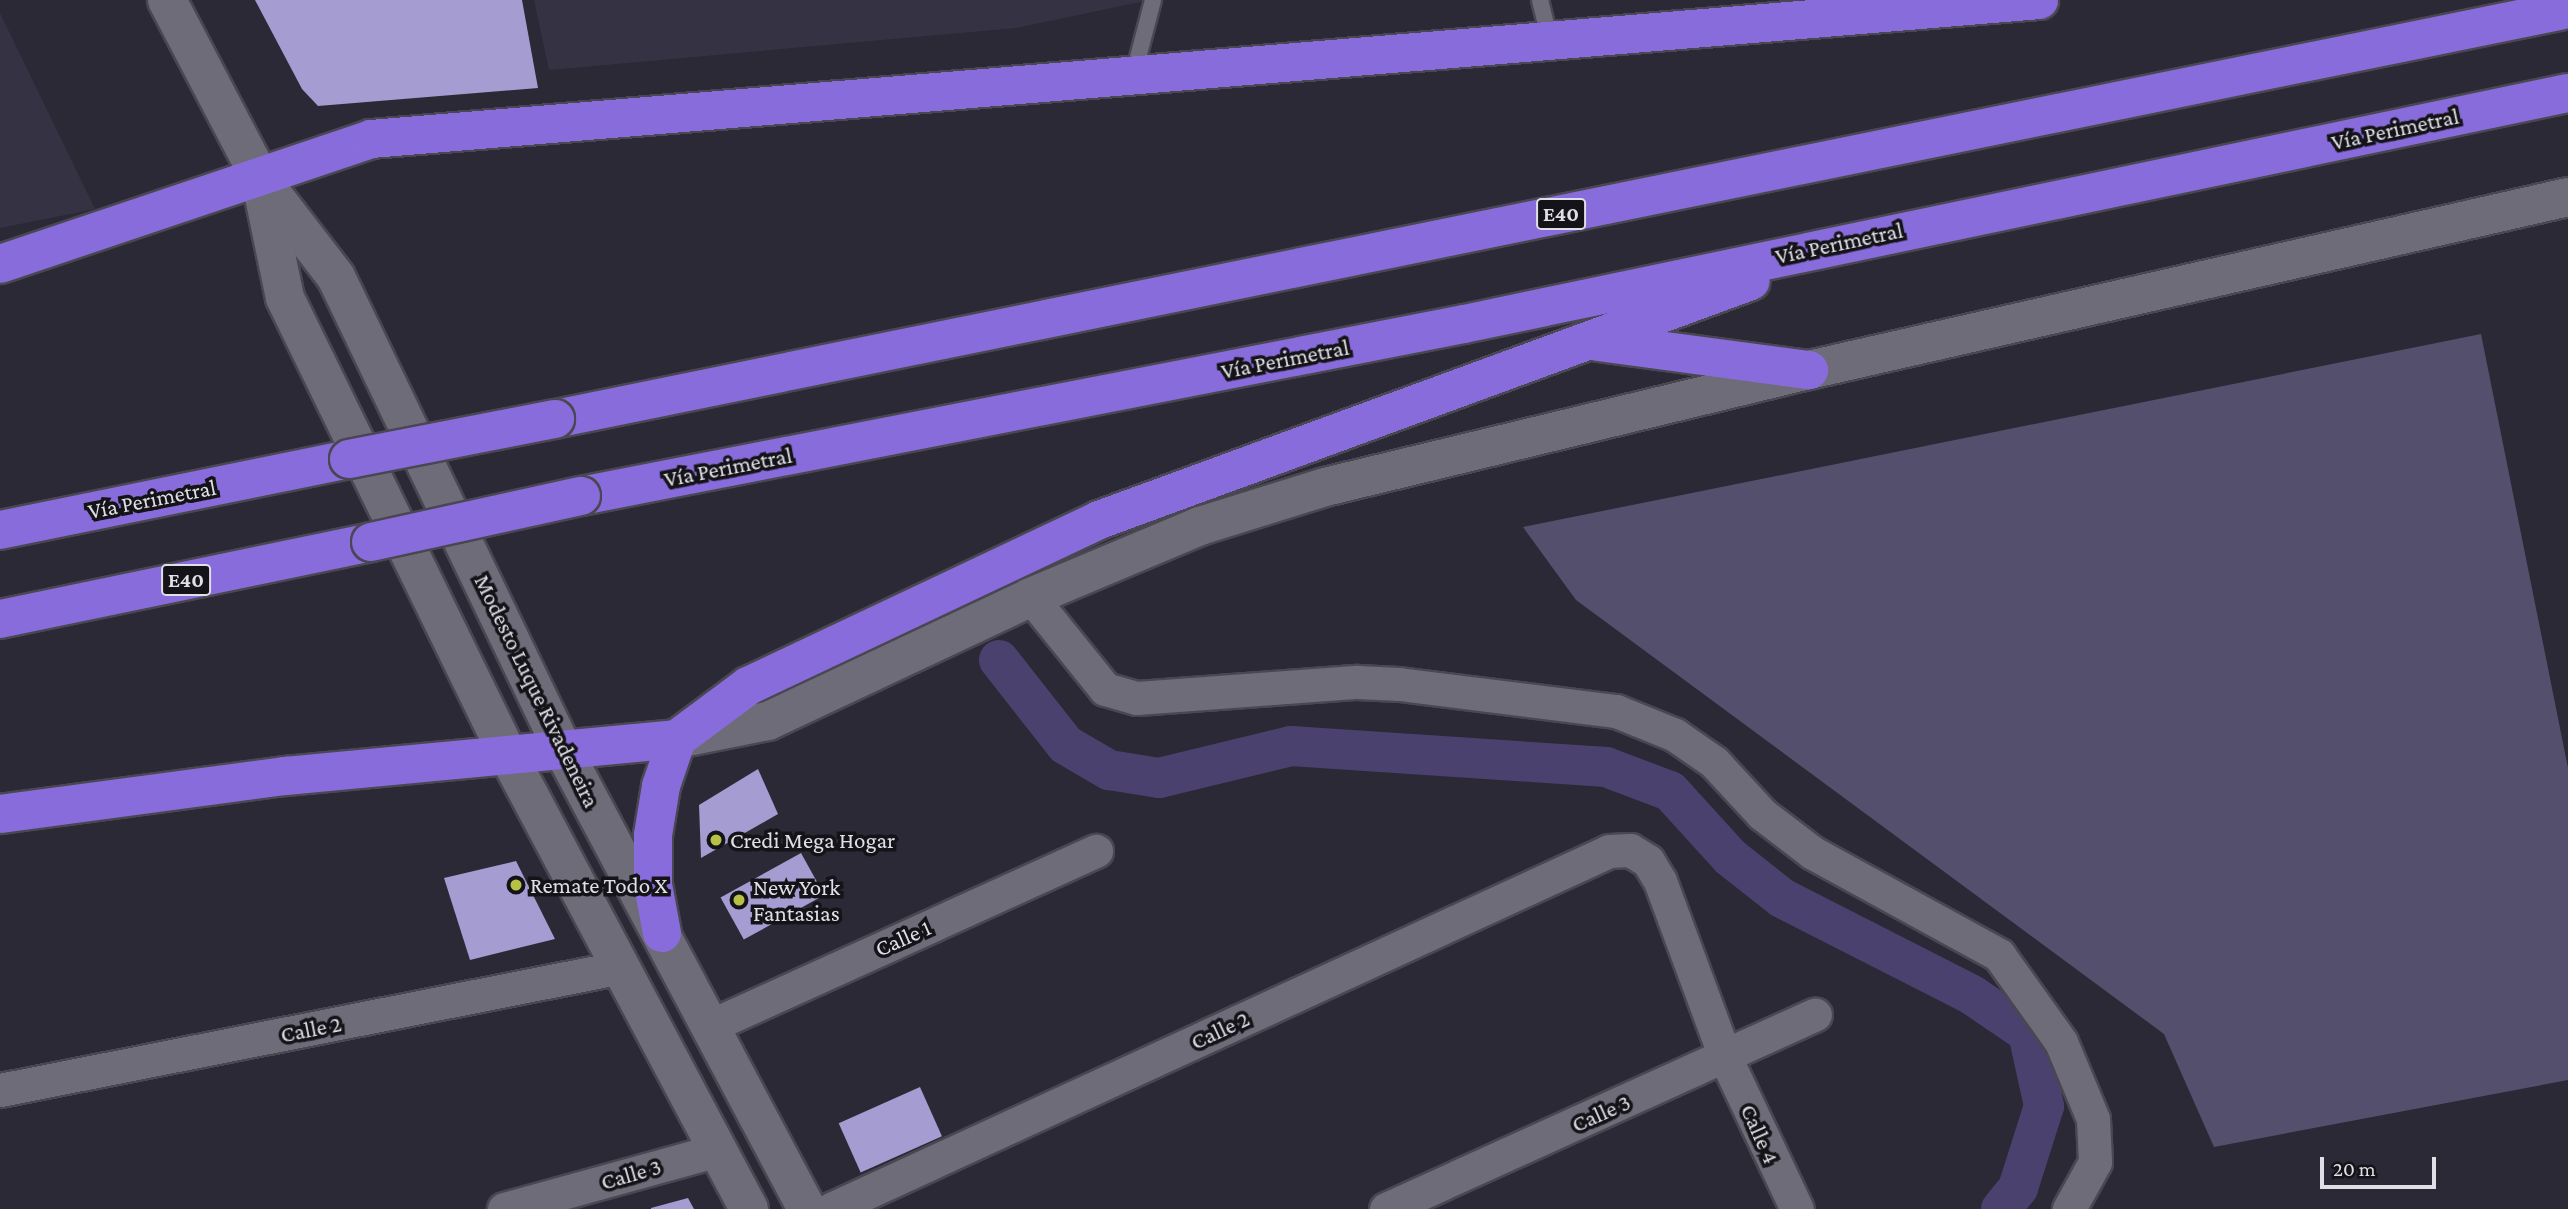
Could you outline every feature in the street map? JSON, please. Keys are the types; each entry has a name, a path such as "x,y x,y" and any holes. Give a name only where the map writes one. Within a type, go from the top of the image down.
{"highway":[{"path":"0,264 260,178 371,138 800,106 1134,73 1550,41 1821,8 2039,0"},
{"name":"Vía Perimetral","path":"0,530 2568,9"},
{"name":"Vía Perimetral","path":"0,619 581,496 1464,324 1862,237 2568,93"},
{"path":"0,814 286,776 677,739 748,685 1099,520 1594,342 1862,237"},
{"path":"1464,324 1809,370"},
{"path":"662,933 653,885 653,835 661,786 677,739"}],"street":[{"name":"Modesto Luque Rivadeneira","path":"167,0 260,178 336,277 563,750 807,1209"},
{"name":"Modesto Luque Rivadeneira","path":"260,178 285,298 508,755 749,1209"},
{"path":"677,739 768,720 1031,597 1200,526 1325,487 1809,370 2568,197"},
{"path":"1031,597 1105,689 1137,698 1357,682 1399,684 1616,710 1675,735 1714,762 1762,814 1813,853 1999,955 2061,1042 2093,1119 2095,1162 2068,1209"},
{"name":"Calle 4","path":"1609,851 1630,850 1648,860 1660,881 1725,1057 1797,1209"},
{"name":"Calle 1","path":"710,1026 1096,851"},
{"name":"Calle 2","path":"831,1209 1609,851"},
{"name":"Calle 2","path":"0,1090 622,968"},
{"name":"Calle 3","path":"1386,1209 1815,1014"},
{"name":"Calle 3","path":"504,1209 718,1150"}],"lane":[{"path":"1134,73 1153,0"},
{"path":"1540,0 1550,41"}],"shaded area":[{"path":"534,0 1150,0 1016,28 549,70"},
{"path":"0,13 95,209 0,228"},
{"path":"2481,334 2568,768 2568,1080 2214,1147 2164,1034 1576,600 1523,527"}],"building":[{"path":"255,0 522,0 538,88 318,106 302,89"},
{"path":"758,769 778,814 701,858 699,805"},
{"path":"801,853 824,895 744,940 721,898"},
{"path":"516,861 555,939 470,960 444,878"},
{"path":"920,1087 942,1136 861,1173 839,1123"},
{"path":"688,1198 694,1209 651,1209 651,1208"}],"waterway":[{"path":"999,660 1066,745 1109,770 1159,778 1291,746 1606,767 1670,791 1730,857 1782,898 1972,995 2028,1033 2044,1106 2018,1188 2001,1209"}],"place":[{"name":"Credi Mega Hogar","path":"716,840"},
{"name":"Remate Todo X","path":"516,885"},
{"name":"New York Fantasias","path":"739,900"}]}
